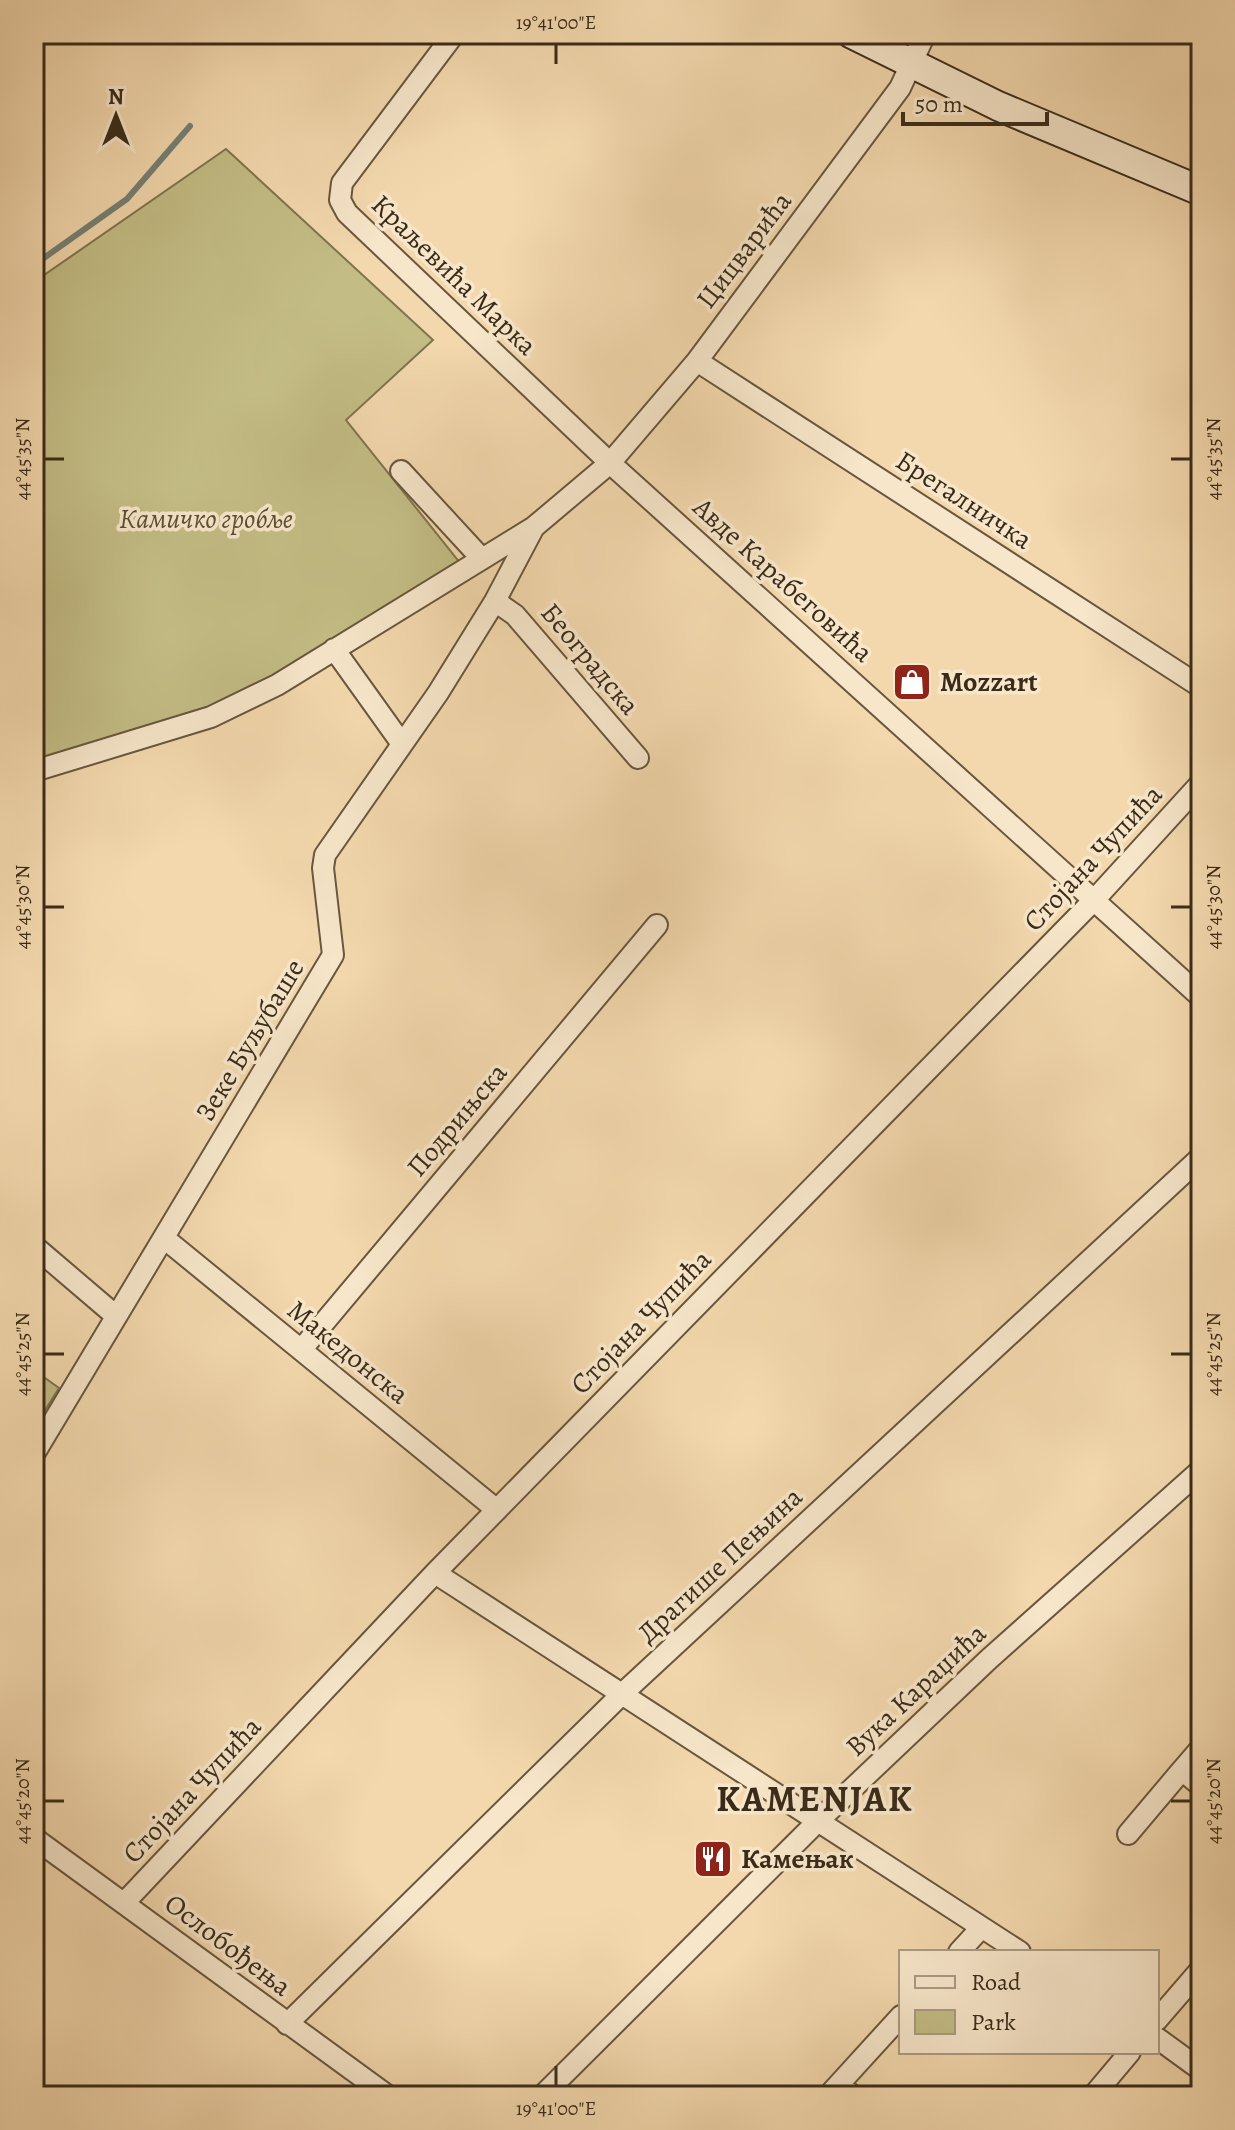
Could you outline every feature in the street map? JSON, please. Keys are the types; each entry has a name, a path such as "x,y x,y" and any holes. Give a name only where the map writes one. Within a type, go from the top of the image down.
{"main road":[{"path":"852,34 1012,112 1201,191"}],"street":[{"name":"Краљевића Марка","path":"454,34 342,183 340,200 347,213 610,463"},
{"name":"Цицварића","path":"610,463 697,361 900,88 925,34"},
{"name":"Брегалничка","path":"697,361 1201,687"},
{"name":"Зеке Буљубаше","path":"34,1454 333,955 323,868 325,855 495,601 534,527 610,463"},
{"name":"Авде Карабеговића","path":"610,463 1096,898 1201,997"},
{"path":"401,471 482,559"},
{"path":"34,771 211,717 277,685 534,527"},
{"name":"Београдска","path":"495,601 515,615 638,758"},
{"path":"334,649 402,744"},
{"name":"Стојана Чупића","path":"124,1903 435,1573 1096,898 1201,783"},
{"name":"Подрињска","path":"301,1350 657,925"},
{"name":"Драгише Пењина","path":"287,2024 622,1694 1201,1157"},
{"name":"Македонска","path":"164,1238 497,1510"},
{"path":"34,1246 116,1316"},
{"name":"Вука Караџића","path":"542,2096 816,1823 989,1659 1201,1470"},
{"path":"435,1573 816,1823 1017,1950"},
{"path":"1128,1834 1201,1748"},
{"path":"1182,1770 1201,1786"},
{"name":"Ослобођења","path":"34,1838 388,2096"},
{"path":"961,1950 981,1928"},
{"path":"1159,2018 1201,1969"},
{"path":"840,2092 899,2018"},
{"path":"1159,2039 1201,2070"},
{"path":"1093,2096 1128,2054"}],"green space":[{"name":"Камичко гробље","path":"226,149 433,340 346,420 468,573 218,707 34,771 34,282"},
{"path":"34,1370 59,1388 34,1428"}],"waterway":[{"path":"34,265 127,199 190,126"}],"place":[{"name":"Mozzart","path":"912,682"},
{"name":"Камењак","path":"713,1859"}],"district":[{"name":"KAMENJAK","path":"815,1798"}]}
